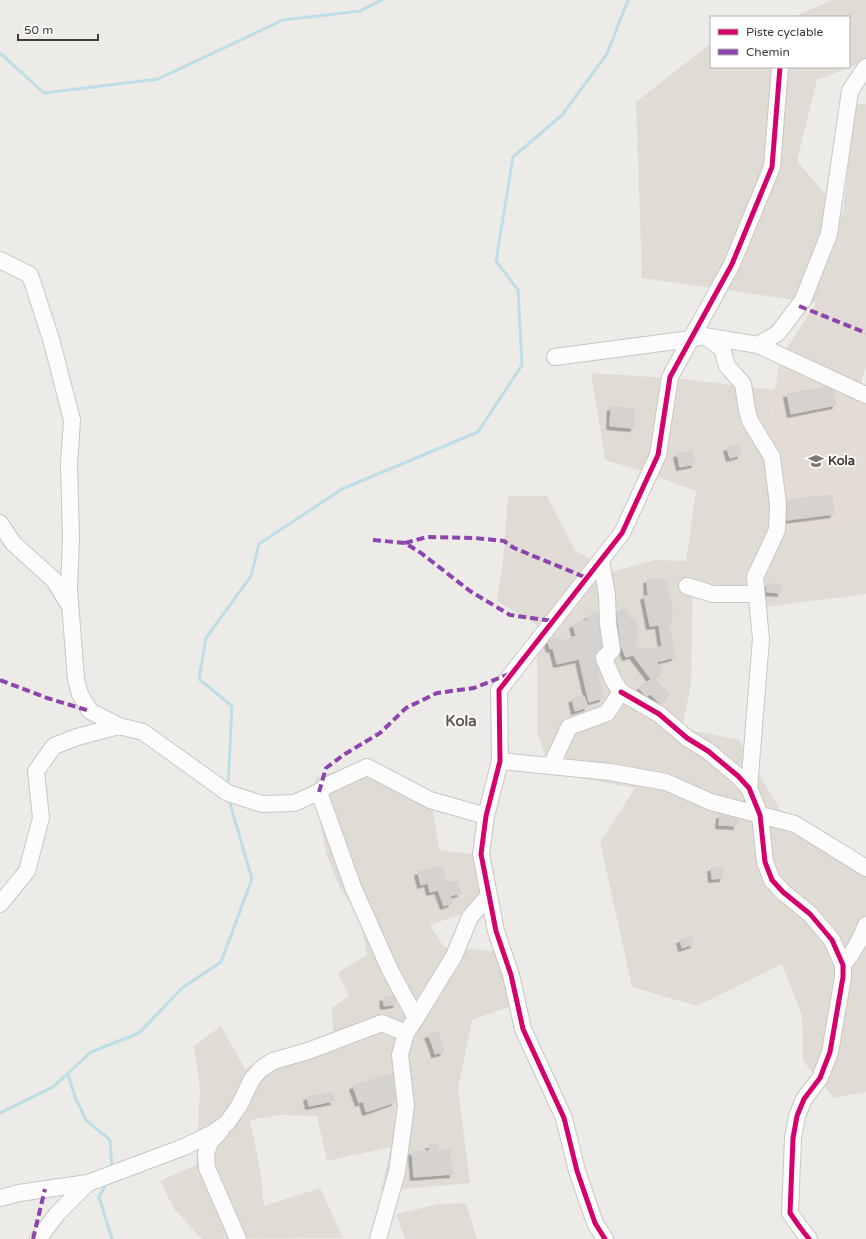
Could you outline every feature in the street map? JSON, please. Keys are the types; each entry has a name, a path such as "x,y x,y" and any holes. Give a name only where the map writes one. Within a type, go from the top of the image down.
{"street":[{"path":"758,345 778,333 803,300 829,234 850,91 866,66"},
{"path":"605,1239 595,1223 582,1186 564,1118 523,1029 511,975 496,931 481,854 486,816 500,760 499,690 622,533 658,455 670,377 697,338 732,264 772,167 780,68"},
{"path":"0,260 30,275 51,339 72,420 69,463 71,537 69,590 70,608 76,679 80,694 90,711 118,726 143,732 228,793 262,804 294,803 367,767 430,800 486,816"},
{"path":"0,276 20,270"},
{"path":"697,338 722,348 726,366 743,384 750,421 772,457 778,504 776,530 754,577 761,639 749,788"},
{"path":"555,357 697,338 758,345 866,395"},
{"path":"0,523 13,543 54,580 70,608"},
{"path":"601,560 607,595 608,624 612,650 604,658 613,680 621,692 659,714 687,738 708,752 738,776 749,788 760,815 765,862 772,880 783,892 810,914 832,940 843,965 843,977 830,1052 820,1078 804,1099 797,1116 793,1138 790,1213 810,1239"},
{"path":"687,586 713,594 756,594"},
{"path":"551,766 569,727 607,713 621,692"},
{"path":"0,904 26,871 37,833 41,818 36,771 54,746 118,726"},
{"path":"500,760 610,772 666,782 711,802 795,824 866,868"},
{"path":"319,792 353,887 390,970 416,1018"},
{"path":"378,1239 397,1172 406,1106 400,1055 406,1033 454,956 470,917 490,896"},
{"path":"843,965 854,951 866,925"},
{"path":"238,1239 207,1168 206,1154 210,1142 239,1106 252,1079 261,1068 273,1061 308,1051 382,1023 406,1033"},
{"path":"0,1198 19,1193 88,1183 184,1147 213,1133 226,1123"},
{"path":"38,1239 57,1214 88,1183"},
{"path":"384,1217 392,1239"}],"shaded area":[{"path":"832,0 866,0 866,61 850,67 850,16 796,16"},
{"path":"710,44 710,68 848,68 817,80 797,161 843,215 854,104 866,104 866,367 857,395 780,359 816,303 642,278 636,102"},
{"path":"780,359 866,399 866,520 781,534 767,434"},
{"path":"591,373 684,379 775,390 767,434 781,534 866,520 866,594 766,607 693,580 691,684 682,728 739,740 782,813 866,859 866,1092 834,1098 803,1061 802,1016 782,964 697,1006 632,987 600,842 635,788 552,773 537,733 537,625 497,601 503,561 508,496 547,496 575,550 612,572 654,560 686,561 696,491 642,471 605,460"},
{"path":"367,760 431,796 439,850 479,855 488,905 430,925 444,947 495,951 511,1006 472,1020 458,1089 470,1183 381,1191 391,1147 327,1161 317,1116 279,1115 250,1120 261,1174 264,1206 320,1188 343,1238 202,1239 174,1209 160,1181 196,1165 200,1090 194,1046 221,1026 245,1069 285,1050 333,1037 332,1008 349,996 338,973 367,955 360,917 340,888 326,853 317,803 315,778"},
{"path":"466,1203 477,1239 405,1239 396,1214 439,1204"}],"building":[{"path":"825,387 833,390 836,405 791,414 787,394"},
{"path":"611,407 635,409 634,428 610,426"},
{"path":"739,445 741,455 730,458 727,448"},
{"path":"692,451 695,464 680,467 677,454"},
{"path":"832,495 834,514 787,520 787,500"},
{"path":"662,578 662,581 666,581 672,604 672,623 669,623 675,657 656,662 663,670 654,678 670,694 660,704 650,694 647,696 645,695 639,688 651,679 633,655 626,657 621,646 617,612 625,609 630,619 636,619 636,647 650,649 662,646 659,625 650,626 644,596 648,596 647,580"},
{"path":"767,584 781,584 781,593 767,592"},
{"path":"596,612 598,617 599,637 602,647 595,657 603,698 589,702 579,659 557,664 553,648 550,649 548,642 557,638 558,642 576,636 573,625 588,620 587,617"},
{"path":"584,696 588,707 575,711 572,699"},
{"path":"720,815 737,819 737,826 719,825"},
{"path":"442,866 446,883 457,881 461,893 450,896 452,903 444,906 438,890 430,892 428,883 421,885 418,872"},
{"path":"723,867 723,878 712,879 711,868"},
{"path":"691,936 694,944 682,948 680,940"},
{"path":"393,996 397,1004 384,1006 383,998"},
{"path":"438,1032 444,1052 435,1054 428,1035"},
{"path":"393,1073 395,1102 366,1112 363,1101 359,1103 353,1086"},
{"path":"332,1092 334,1101 309,1106 307,1097"},
{"path":"429,1145 438,1145 438,1151 450,1150 453,1174 414,1177 412,1152 430,1151"}],"waterway":[{"path":"0,53 44,93 158,79 283,20 360,11 382,0"},
{"path":"228,787 232,706 199,679 206,638 251,576 259,544 342,489 478,432 522,365 518,290 496,261 513,157 562,115 607,54 628,0"},
{"path":"0,1113 53,1087 91,1052 139,1033 182,988 221,962 252,879 229,800"},
{"path":"68,1074 75,1097 86,1120 110,1140 112,1169"},
{"path":"107,1183 99,1197 112,1239"}],"marked path":[{"path":"799,306 866,333"},
{"path":"405,543 427,537 475,538 504,541 514,548 587,578"},
{"path":"373,540 405,543 421,553 470,591 510,615 553,621"},
{"path":"319,792 326,768 345,754 380,733 406,708 437,693 474,688 509,674"},
{"path":"0,680 47,698 90,711"},
{"path":"33,1239 45,1189"}],"cycle path":[{"path":"605,1239 595,1223 577,1171 564,1118 523,1029 511,975 496,931 481,854 486,816 500,761 499,690 622,533 658,455 670,377 732,264 772,167 780,68"},
{"path":"621,692 659,714 687,738 708,751 738,776 749,788 760,815 765,862 772,880 783,892 810,914 832,940 843,965 843,977 830,1052 820,1078 804,1099 797,1116 793,1138 790,1213 809,1239"}],"place":[{"name":"Kola","path":"816,461"}],"district":[{"name":"Kola","path":"461,721"}]}
